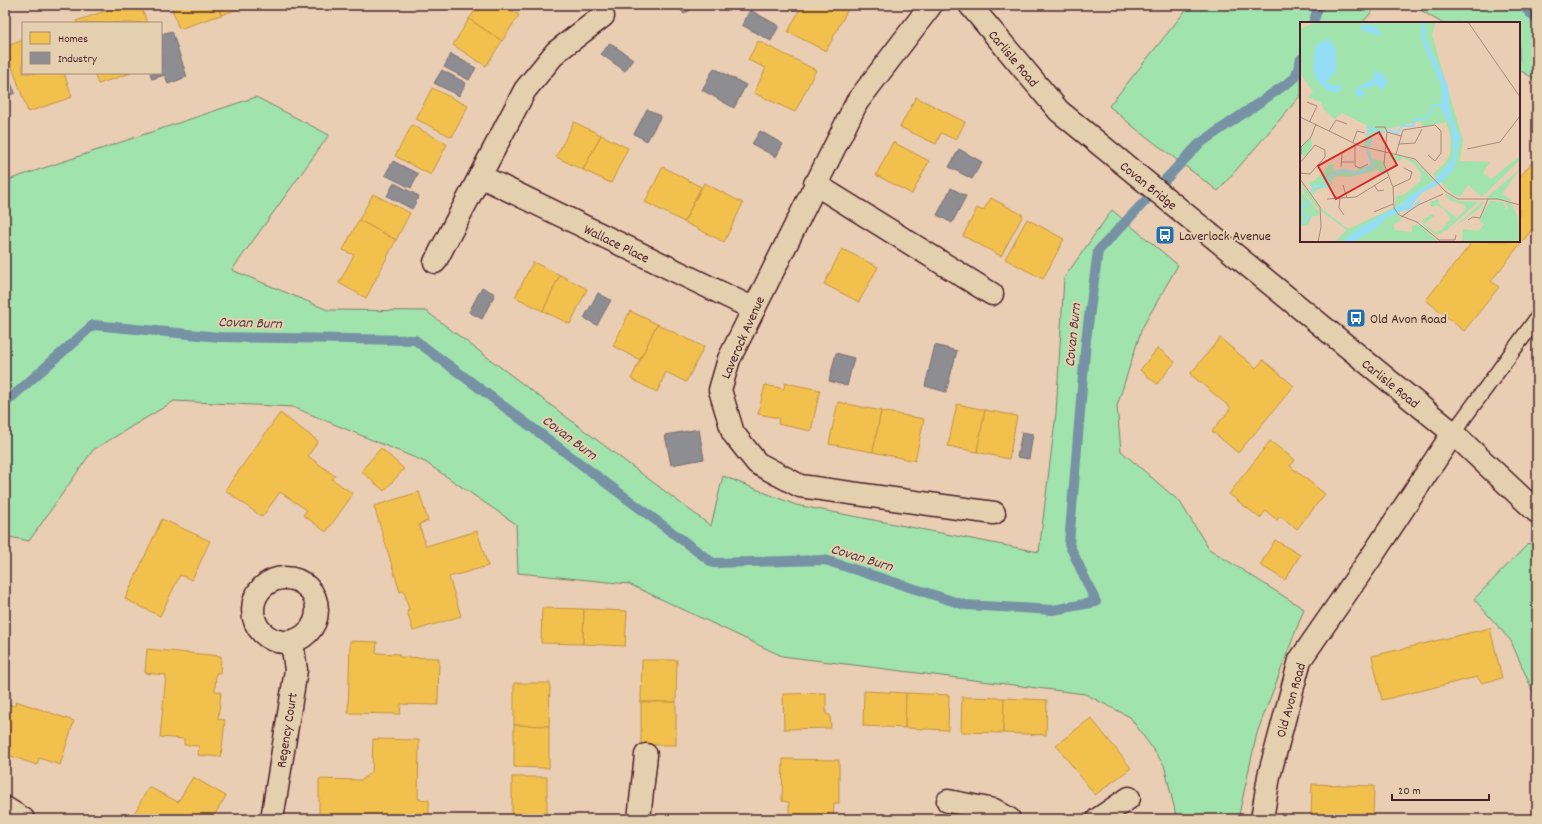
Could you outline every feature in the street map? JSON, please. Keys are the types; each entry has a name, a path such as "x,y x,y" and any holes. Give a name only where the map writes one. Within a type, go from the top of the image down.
{"street":[{"name":"Laverock Avenue","path":"931,5 857,102 729,359 720,390 733,433 757,463 800,486 994,513"},
{"name":"Carlisle Road","path":"970,5 1060,111"},
{"path":"435,262 525,90 556,52 603,16"},
{"name":"Covan Bridge","path":"1060,111 1239,259"},
{"name":"Wallace Place","path":"480,176 754,309"},
{"path":"815,184 992,294"},
{"name":"Carlisle Road","path":"1239,259 1453,434 1537,512"},
{"name":"Old Avon Road","path":"1262,819 1269,776 1300,660 1374,553 1453,434"},
{"name":"Regency Court","path":"272,819 296,670 292,642"},
{"path":"639,819 646,755"},
{"path":"1098,819 1129,798"},
{"path":"948,801 994,810 1009,819"},
{"path":"5,808 24,819"}],"lane":[{"path":"1453,434 1537,318"}],"green space":[{"path":"1190,5 1378,5 1363,22 1300,22 1300,96 1218,191 1135,128 1109,106"},
{"path":"1412,5 1537,5 1537,80 1520,71 1520,22 1440,22"},
{"path":"256,97 329,135 232,270 328,310 426,311 711,526 723,476 796,505 1039,552 1056,413 1064,278 1112,210 1178,265 1142,328 1117,406 1121,451 1180,502 1209,549 1304,609 1257,733 1238,819 1177,819 1164,765 1130,717 1085,694 782,656 629,584 518,573 516,524 425,462 293,407 174,401 93,450 29,541 5,536 5,181"},
{"path":"1529,543 1537,550 1537,701 1511,641 1474,599"}],"building: Homes":[{"path":"123,5 141,5 147,22 76,22"},
{"path":"171,5 218,5 221,15 179,29"},
{"path":"218,5 249,5 221,15"},
{"path":"479,5 503,5 519,15 502,41 469,19"},
{"path":"802,5 840,5 848,9 826,51 788,32"},
{"path":"469,19 502,41 486,66 453,45"},
{"path":"22,40 22,74 64,74 72,97 28,112 5,47"},
{"path":"758,41 816,70 795,112 754,93 766,68 748,60"},
{"path":"94,74 128,74 98,84"},
{"path":"432,88 468,106 452,137 416,119"},
{"path":"916,97 965,122 956,140 941,133 936,144 900,127"},
{"path":"574,122 601,135 583,170 556,157"},
{"path":"412,125 447,144 431,175 395,156"},
{"path":"601,135 628,148 611,183 583,170"},
{"path":"893,142 929,161 912,194 876,175"},
{"path":"1537,156 1537,223 1491,281 1499,287 1464,331 1426,300 1470,245 1466,242 1520,242 1520,177"},
{"path":"663,167 701,187 684,222 645,202"},
{"path":"704,183 743,203 724,242 684,222"},
{"path":"373,194 410,213 396,240 359,220"},
{"path":"991,198 1023,215 1001,256 963,236 977,208 983,211"},
{"path":"1027,219 1064,239 1043,279 1005,259"},
{"path":"359,220 396,240 366,298 339,283 354,255 343,250"},
{"path":"842,249 878,267 859,302 824,284"},
{"path":"533,262 560,275 543,311 515,297"},
{"path":"560,275 587,289 570,324 543,311"},
{"path":"630,311 657,324 640,360 613,346"},
{"path":"657,324 704,347 686,382 666,372 657,392 631,379"},
{"path":"1220,338 1256,368 1263,360 1294,386 1238,453 1212,431 1231,408 1190,374"},
{"path":"1158,348 1175,362 1157,384 1140,370"},
{"path":"785,383 820,390 811,431 778,424 779,418 758,414 765,385 784,389"},
{"path":"838,402 881,411 873,452 829,444"},
{"path":"957,404 985,410 977,452 948,446"},
{"path":"985,410 1017,416 1009,459 977,452"},
{"path":"881,411 924,419 915,461 873,452"},
{"path":"280,413 318,441 308,456 335,476 332,479 353,494 326,532 303,515 307,510 280,492 262,517 225,490"},
{"path":"1270,441 1295,460 1290,466 1325,494 1297,529 1280,516 1277,520 1266,511 1260,518 1229,494"},
{"path":"381,448 404,469 384,491 361,471"},
{"path":"419,492 428,521 419,524 426,546 477,531 488,566 449,577 461,616 413,631 407,611 409,610 404,591 400,592 374,506"},
{"path":"162,519 210,541 192,580 180,575 160,616 125,599"},
{"path":"1275,540 1300,555 1285,580 1260,565"},
{"path":"542,608 584,609 583,644 541,643"},
{"path":"584,609 627,611 625,646 583,644"},
{"path":"1490,628 1502,678 1482,683 1477,677 1382,700 1372,656"},
{"path":"350,641 377,642 376,653 399,654 399,657 439,658 438,705 401,704 400,714 348,713"},
{"path":"147,649 221,656 220,673 216,673 215,691 221,692 218,719 225,720 221,757 198,755 199,746 184,745 184,739 160,737 166,675 145,673"},
{"path":"642,660 677,660 676,702 641,702"},
{"path":"514,683 550,683 549,726 514,725"},
{"path":"864,691 906,693 905,728 863,726"},
{"path":"826,693 826,714 830,715 831,728 784,729 783,694"},
{"path":"906,693 949,695 948,730 905,728"},
{"path":"962,697 1004,698 1003,733 961,732"},
{"path":"1004,698 1047,700 1046,735 1003,733"},
{"path":"16,701 74,721 60,765 39,758 37,765 5,754 5,703 15,706"},
{"path":"641,702 676,702 676,745 641,745"},
{"path":"1091,718 1131,768 1095,795 1056,745"},
{"path":"514,725 549,726 549,768 514,767"},
{"path":"373,739 419,740 418,799 429,800 429,819 319,819 319,779 362,780 372,771"},
{"path":"783,759 839,760 839,803 834,803 833,819 789,819 789,802 782,801"},
{"path":"193,777 226,796 212,819 131,819 149,787 178,802"},
{"path":"512,777 547,777 547,819 512,819"},
{"path":"1312,784 1374,786 1373,819 1311,819"}],"building: Industry":[{"path":"677,5 697,5 684,14"},
{"path":"750,10 779,26 771,41 742,25"},
{"path":"172,31 187,77 168,84 165,75 152,79 150,74 162,74 162,34"},
{"path":"610,43 633,59 625,71 601,54"},
{"path":"451,54 476,68 469,80 444,67"},
{"path":"5,67 15,93 5,97"},
{"path":"714,68 746,85 734,108 702,90"},
{"path":"442,70 466,83 459,96 434,83"},
{"path":"647,109 661,116 647,141 634,134"},
{"path":"760,131 783,144 776,157 752,144"},
{"path":"959,149 982,162 972,179 949,167"},
{"path":"393,161 418,174 411,188 385,175"},
{"path":"394,183 419,196 412,209 387,196"},
{"path":"951,188 966,196 952,223 937,215"},
{"path":"482,287 495,294 482,319 469,312"},
{"path":"598,293 611,300 597,325 584,318"},
{"path":"935,345 957,351 946,392 925,386"},
{"path":"836,353 854,358 847,386 829,381"},
{"path":"699,429 704,459 671,465 665,435"},
{"path":"1022,432 1033,434 1029,459 1017,457"}],"waterway":[{"name":"Covan Burn","path":"1313,22 1319,5"},
{"name":"Covan Burn","path":"1522,5 1537,20"},
{"name":"Covan Burn","path":"5,403 93,325 220,337 415,340 713,563 825,560 965,605 1053,610 1096,602 1069,544 1086,340 1098,251 1199,144 1295,78 1300,62"}],"place":[{"name":"Laverlock Avenue","path":"1165,235"},
{"name":"Old Avon Road","path":"1356,318"}]}
